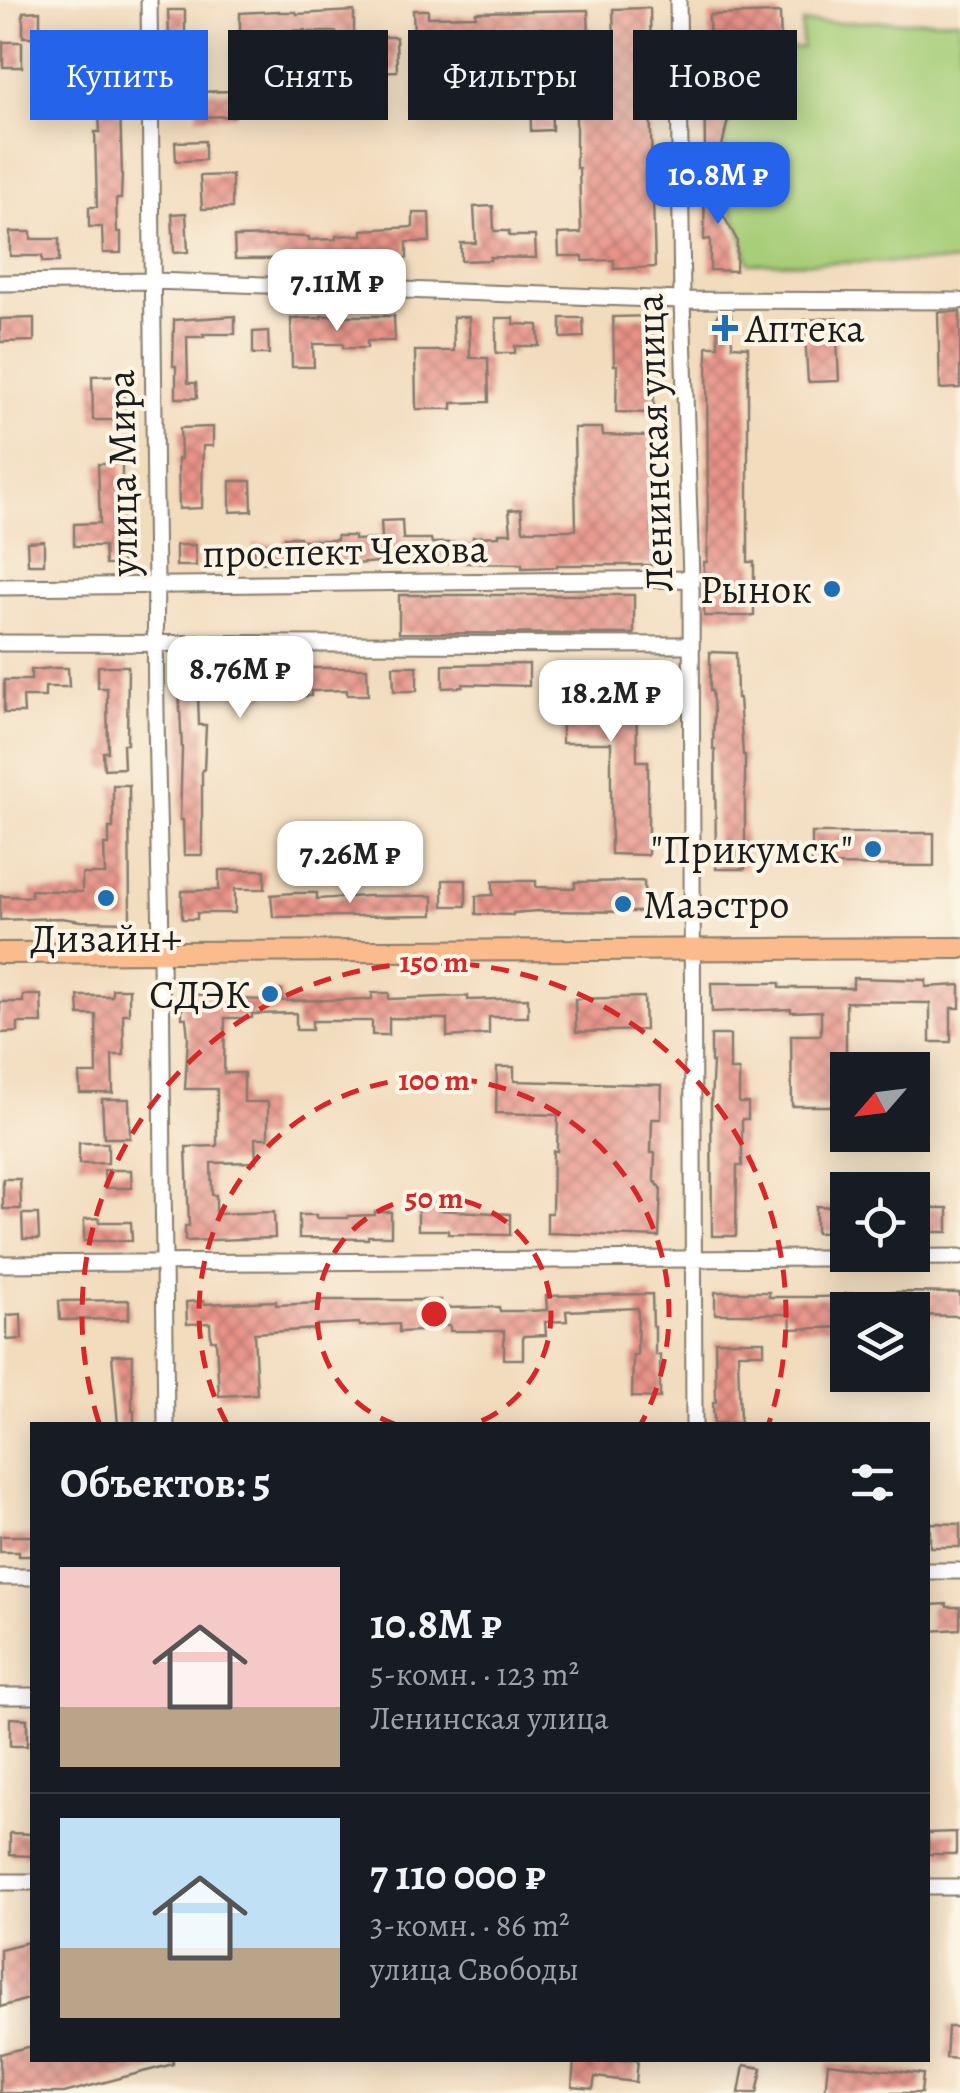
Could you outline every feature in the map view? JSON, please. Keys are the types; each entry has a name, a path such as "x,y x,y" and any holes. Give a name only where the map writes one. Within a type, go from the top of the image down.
{"main road":[{"path":"0,953 960,948"}],"street":[{"name":"улица Мира","path":"149,0 166,1422"},
{"name":"Ленинская улица","path":"678,0 691,579 694,1422"},
{"path":"0,282 153,282 682,300 960,301"},
{"name":"проспект Чехова","path":"0,587 691,579"},
{"path":"0,643 691,645"},
{"path":"0,1264 960,1257"},
{"path":"930,1571 960,1571"},
{"path":"0,1577 30,1577"},
{"path":"0,1696 30,1696"},
{"path":"0,1882 30,1882"},
{"path":"930,1887 960,1887"}],"green space":[{"path":"960,20 960,262 749,263 739,227 722,190 722,156 728,126 732,120 797,120 797,48 802,48 802,23"}],"building":[{"path":"650,8 650,30 633,30 633,120 651,120 655,267 614,269 614,260 583,261 583,256 559,256 558,234 581,233 576,120 613,120 613,9"},
{"path":"168,10 185,10 185,30 169,30"},
{"path":"413,10 428,10 428,17 588,10 589,30 414,30"},
{"path":"40,11 40,30 30,30 30,37 23,37 23,12"},
{"path":"354,11 354,30 240,30 240,13"},
{"path":"780,13 780,30 709,30 709,15"},
{"path":"388,37 396,37 397,71 388,71"},
{"path":"3,42 22,42 22,67 3,67"},
{"path":"228,91 228,116 208,117 208,92"},
{"path":"99,120 120,120 121,199 116,199 121,253 103,253 102,227 89,227 89,207 97,207 95,132 100,132"},
{"path":"531,120 552,120 552,130 531,131"},
{"path":"705,120 729,120 720,155 705,154"},
{"path":"205,141 205,160 176,161 175,142"},
{"path":"705,164 717,164 717,204 737,240 736,271 710,270 710,239 704,240"},
{"path":"232,175 232,208 202,209 200,176"},
{"path":"493,206 494,231 509,231 509,236 535,236 536,258 461,261 461,243 476,243 474,207"},
{"path":"186,213 188,252 174,253 172,214"},
{"path":"413,213 429,213 430,242 407,242 407,258 235,259 234,237 336,239 362,235 362,230 413,227"},
{"path":"10,232 31,232 31,239 59,239 59,262 42,262 42,256 10,256"},
{"path":"938,312 960,312 960,388 940,389"},
{"path":"731,314 732,346 748,347 748,562 754,562 754,616 704,616 708,542 707,346 718,346 717,315"},
{"path":"235,316 235,334 187,337 188,383 196,383 197,398 176,398 174,320"},
{"path":"394,316 395,341 367,341 367,348 313,344 314,367 292,367 291,319"},
{"path":"653,316 654,413 616,412 613,317"},
{"path":"453,317 469,317 470,358 488,358 489,402 452,403 452,409 416,409 415,351 454,351"},
{"path":"34,318 34,341 0,342 0,319"},
{"path":"496,318 538,325 539,346 515,346 515,353 496,353"},
{"path":"561,318 583,318 584,337 561,338"},
{"path":"836,318 839,381 808,382 804,320"},
{"path":"268,331 269,354 253,354 253,332"},
{"path":"124,375 125,420 93,420 92,376"},
{"path":"213,427 213,446 203,446 202,508 179,509 180,428"},
{"path":"574,428 602,428 603,435 651,436 653,565 522,568 522,564 414,562 414,557 378,557 378,562 355,564 254,563 254,544 284,544 284,537 382,539 381,521 402,520 403,539 431,539 432,543 473,542 473,537 511,533 509,510 521,509 523,530 576,530"},
{"path":"98,464 122,464 122,565 105,565 104,546 74,546 74,524 100,523"},
{"path":"230,481 251,481 252,511 230,512"},
{"path":"44,541 44,564 28,564 27,542"},
{"path":"176,545 195,545 196,566 176,566"},
{"path":"399,595 634,595 634,634 399,633"},
{"path":"710,652 736,653 745,755 745,869 716,869"},
{"path":"529,664 529,686 463,684 443,688 443,665"},
{"path":"98,666 128,666 124,768 104,769 103,752 108,752 107,688 98,688"},
{"path":"246,666 367,668 368,695 347,695 347,690 292,696 292,690 267,690 267,696 198,695 199,725 206,725 202,855 184,855 178,670 198,670 198,677 246,677"},
{"path":"393,666 417,666 417,691 394,691"},
{"path":"68,668 69,687 45,687 45,697 23,697 24,713 4,713 4,680 31,680 31,670"},
{"path":"561,668 636,668 637,761 648,761 648,855 611,854 611,743 562,743"},
{"path":"113,785 129,785 130,922 0,920 0,896 31,897 31,890 82,892 82,874 105,874 104,845 109,845 109,828 113,828"},
{"name":"\"Прикумск\"","path":"812,833 934,833 934,866 812,865"},
{"path":"219,870 265,870 265,889 235,889 235,913 197,913 197,919 182,919 182,891 219,890"},
{"path":"443,880 466,880 466,906 443,906"},
{"path":"493,881 536,881 536,887 575,888 575,882 644,881 645,912 476,914 476,896 493,895"},
{"path":"317,893 317,899 433,896 433,915 273,917 271,895"},
{"path":"853,978 926,980 926,987 960,985 960,1008 951,1008 951,1042 930,1042 930,1003 846,1002 846,1052 830,1052 830,1106 792,1106 791,1035 821,1035 821,1011 712,1012 711,983 853,988"},
{"path":"112,989 129,989 129,1014 123,1014 124,1055 112,1055 113,1093 80,1093 79,1074 97,1074 96,1015 79,1015 78,996 112,996"},
{"path":"282,990 282,1001 372,999 372,993 389,993 389,999 528,998 528,1017 489,1017 489,1034 447,1037 447,1019 389,1018 389,1035 372,1035 372,1021 312,1021 312,1030 296,1030 296,1013 225,1018 224,1073 244,1073 244,1102 268,1102 268,1138 255,1138 256,1162 211,1163 216,1214 274,1212 275,1238 185,1241 185,1226 189,1226 186,1147 217,1146 217,1089 185,1089 188,1038 186,1018 182,1018 182,994 265,1000 265,991"},
{"path":"23,995 41,995 42,1023 18,1023 18,1032 0,1033 0,1002 23,1002"},
{"path":"644,997 645,1030 576,1032 575,999"},
{"path":"711,1035 730,1035 730,1070 739,1070 739,1103 748,1103 748,1119 742,1119 742,1166 737,1166 736,1236 712,1236"},
{"path":"497,1067 514,1067 514,1081 662,1085 661,1119 652,1119 651,1153 655,1153 654,1180 661,1189 659,1237 547,1233 547,1213 552,1213 558,1115 496,1113"},
{"path":"102,1099 129,1099 130,1138 104,1138"},
{"path":"79,1143 108,1143 108,1163 79,1164"},
{"path":"104,1170 131,1170 132,1188 105,1188"},
{"path":"3,1179 20,1179 21,1209 3,1209"},
{"path":"418,1198 439,1198 439,1210 510,1214 510,1235 418,1230"},
{"path":"816,1206 830,1207 830,1233 816,1233"},
{"path":"930,1208 948,1208 948,1232 930,1232"},
{"path":"391,1212 391,1236 299,1238 299,1215 348,1218"},
{"path":"22,1214 38,1214 39,1239 23,1239"},
{"path":"99,1218 99,1222 131,1222 132,1241 84,1241 84,1219"},
{"path":"715,1292 830,1297 830,1328 791,1329 790,1314 715,1314"},
{"path":"930,1292 960,1293 960,1316 930,1315"},
{"path":"652,1294 655,1355 660,1355 660,1398 632,1397 638,1308 566,1311 567,1321 545,1322 546,1335 523,1336 523,1359 504,1359 504,1331 450,1331 450,1325 419,1326 419,1331 399,1332 399,1324 359,1323 254,1333 257,1394 219,1396 216,1340 211,1340 210,1323 187,1324 186,1302 276,1301 276,1305 321,1303 320,1300 441,1300 441,1308 529,1311 547,1310 546,1296"},
{"path":"129,1300 129,1319 60,1320 59,1301"},
{"path":"21,1314 22,1339 7,1340 7,1315"},
{"path":"715,1341 764,1341 764,1353 738,1353 740,1422 714,1422"},
{"path":"112,1355 133,1355 134,1422 118,1422"},
{"path":"930,1523 960,1524 960,1547 930,1547"},
{"path":"0,1536 30,1536 30,1556 0,1552"},
{"path":"930,1605 960,1607 960,1629 930,1631"},
{"path":"10,1718 27,1719 27,1746 10,1746"},
{"path":"956,1832 956,1854 930,1854 930,1833"},
{"path":"10,1833 30,1834 30,1856 10,1855"},
{"path":"30,1942 30,1999 0,2007 0,1949"},
{"path":"948,2027 960,2027 960,2059 946,2058"},
{"path":"30,2046 30,2062 173,2064 64,2093 0,2093 0,2054"},
{"path":"574,2062 638,2062 636,2082 595,2077 593,2089 572,2087"},
{"path":"828,2063 923,2074 921,2093 825,2093"},
{"path":"744,2065 762,2068 757,2093 739,2093"}],"place":[{"name":"Аптека","path":"725,328"},
{"name":"Рынок","path":"832,589"},
{"name":"\"Прикумск\"","path":"873,849"},
{"name":"Дизайн+","path":"106,898"},
{"name":"Маэстро","path":"623,904"},
{"name":"СДЭК","path":"270,994"}]}
